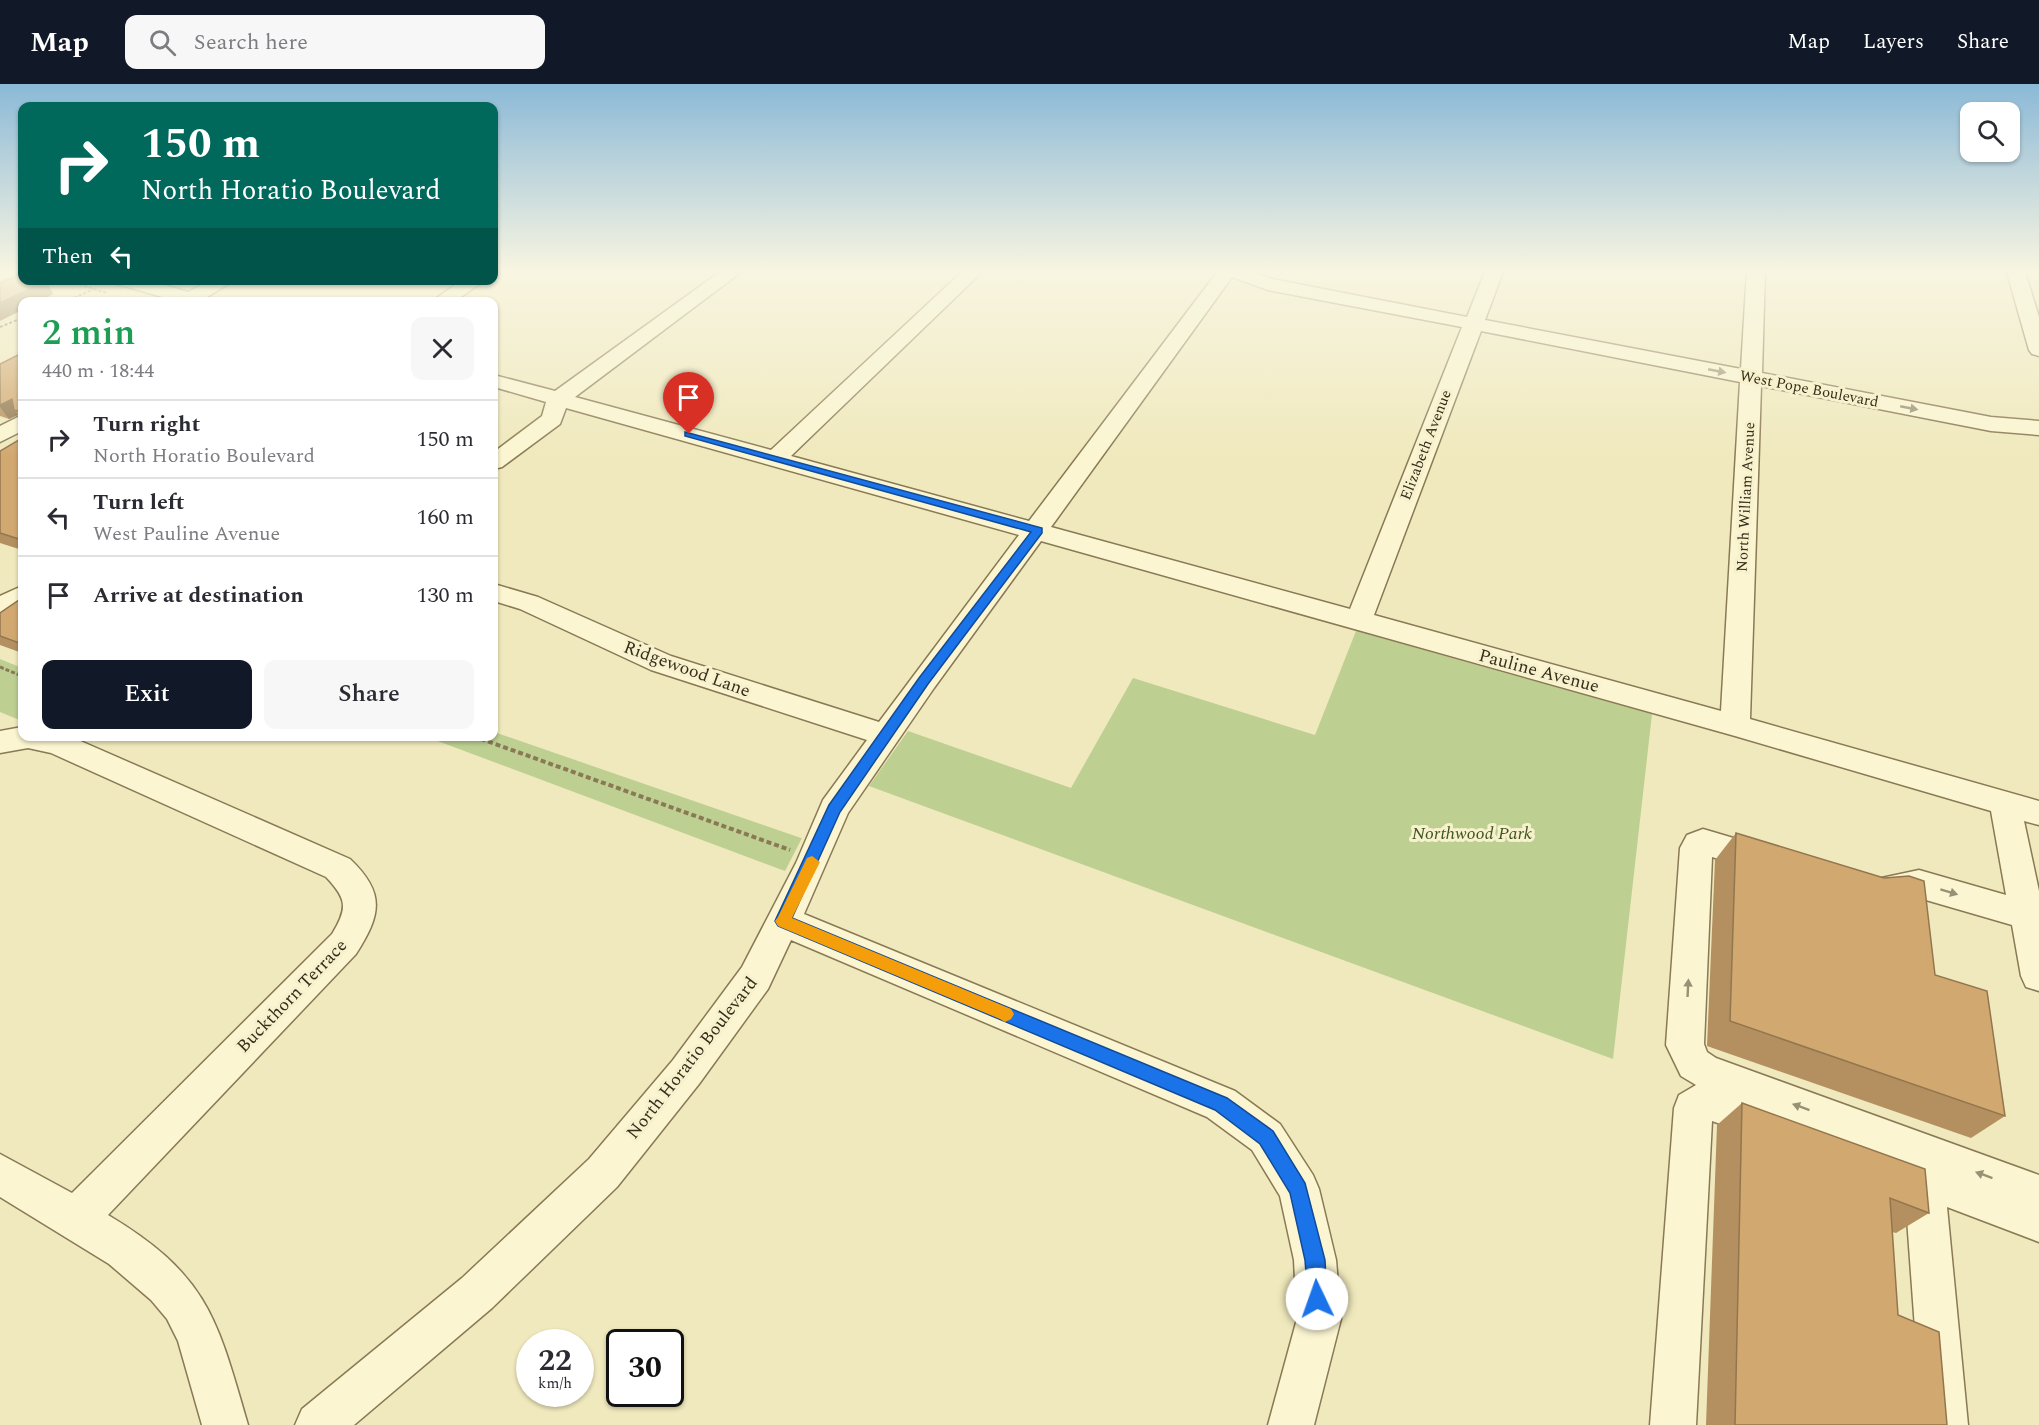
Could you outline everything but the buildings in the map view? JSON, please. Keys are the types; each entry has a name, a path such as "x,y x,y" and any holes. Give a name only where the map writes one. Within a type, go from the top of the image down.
{"street":[{"path":"498,459 552,419 558,399 650,332"},
{"path":"776,458 910,332"},
{"name":"North Horatio Boulevard","path":"318,1425 477,1293 603,1173 686,1072 756,978 814,858 834,809 1182,332"},
{"name":"Elizabeth Avenue","path":"1358,621 1470,332"},
{"name":"West Pope Boulevard","path":"1569,332 1745,363 1991,424 2039,428"},
{"name":"West Pope Boulevard","path":"1593,332 1673,343"},
{"name":"North William Avenue","path":"1735,725 1745,363 1749,332"},
{"path":"2034,332 2039,350"},
{"name":"West Pope Boulevard","path":"1745,363 1777,362"},
{"path":"498,382 558,399"},
{"name":"Pauline Avenue","path":"558,399 1038,530 1735,725 2039,813"},
{"path":"1988,404 2039,422"},
{"path":"0,435 18,424"},
{"name":"Ridgewood Lane","path":"498,593 529,603 661,663 886,735"},
{"path":"0,608 18,597"},
{"name":"Buckthorn Terrace","path":"0,742 18,738"},
{"name":"Buckthorn Terrace","path":"47,741 338,868 356,884 360,901 359,922 344,944 74,1220"},
{"path":"2006,803 2039,976"},
{"path":"1795,869 1709,843 1698,844 1685,1045 1694,1064 1704,1071 2039,1195"},
{"path":"1848,885 1874,890 1919,884 2026,908"},
{"path":"783,921 1221,1104 1266,1137 1299,1189 1315,1260 1319,1319 1291,1425"},
{"path":"1673,1425 1693,1108 1705,1100 2039,1221"},
{"path":"0,1174 148,1266 182,1304 199,1336 225,1425"},
{"path":"1924,1179 1945,1425"}],"path":[{"path":"0,667 18,674"},
{"path":"487,741 814,858"}],"green space":[{"name":"Northwood Park","path":"1356,631 1652,714 1613,1059 869,786 908,731 1071,788 1133,678 1315,735"},
{"path":"0,659 18,666 18,719 0,712"},
{"path":"498,733 802,838 785,871 438,741 498,741"}],"slow traffic":[{"path":"812,862 783,921 1005,1014"}],"route":[{"path":"689,434 1038,530 924,681 834,809 812,862 783,921 1221,1104 1266,1137 1299,1189 1315,1260 1317,1299"}]}
